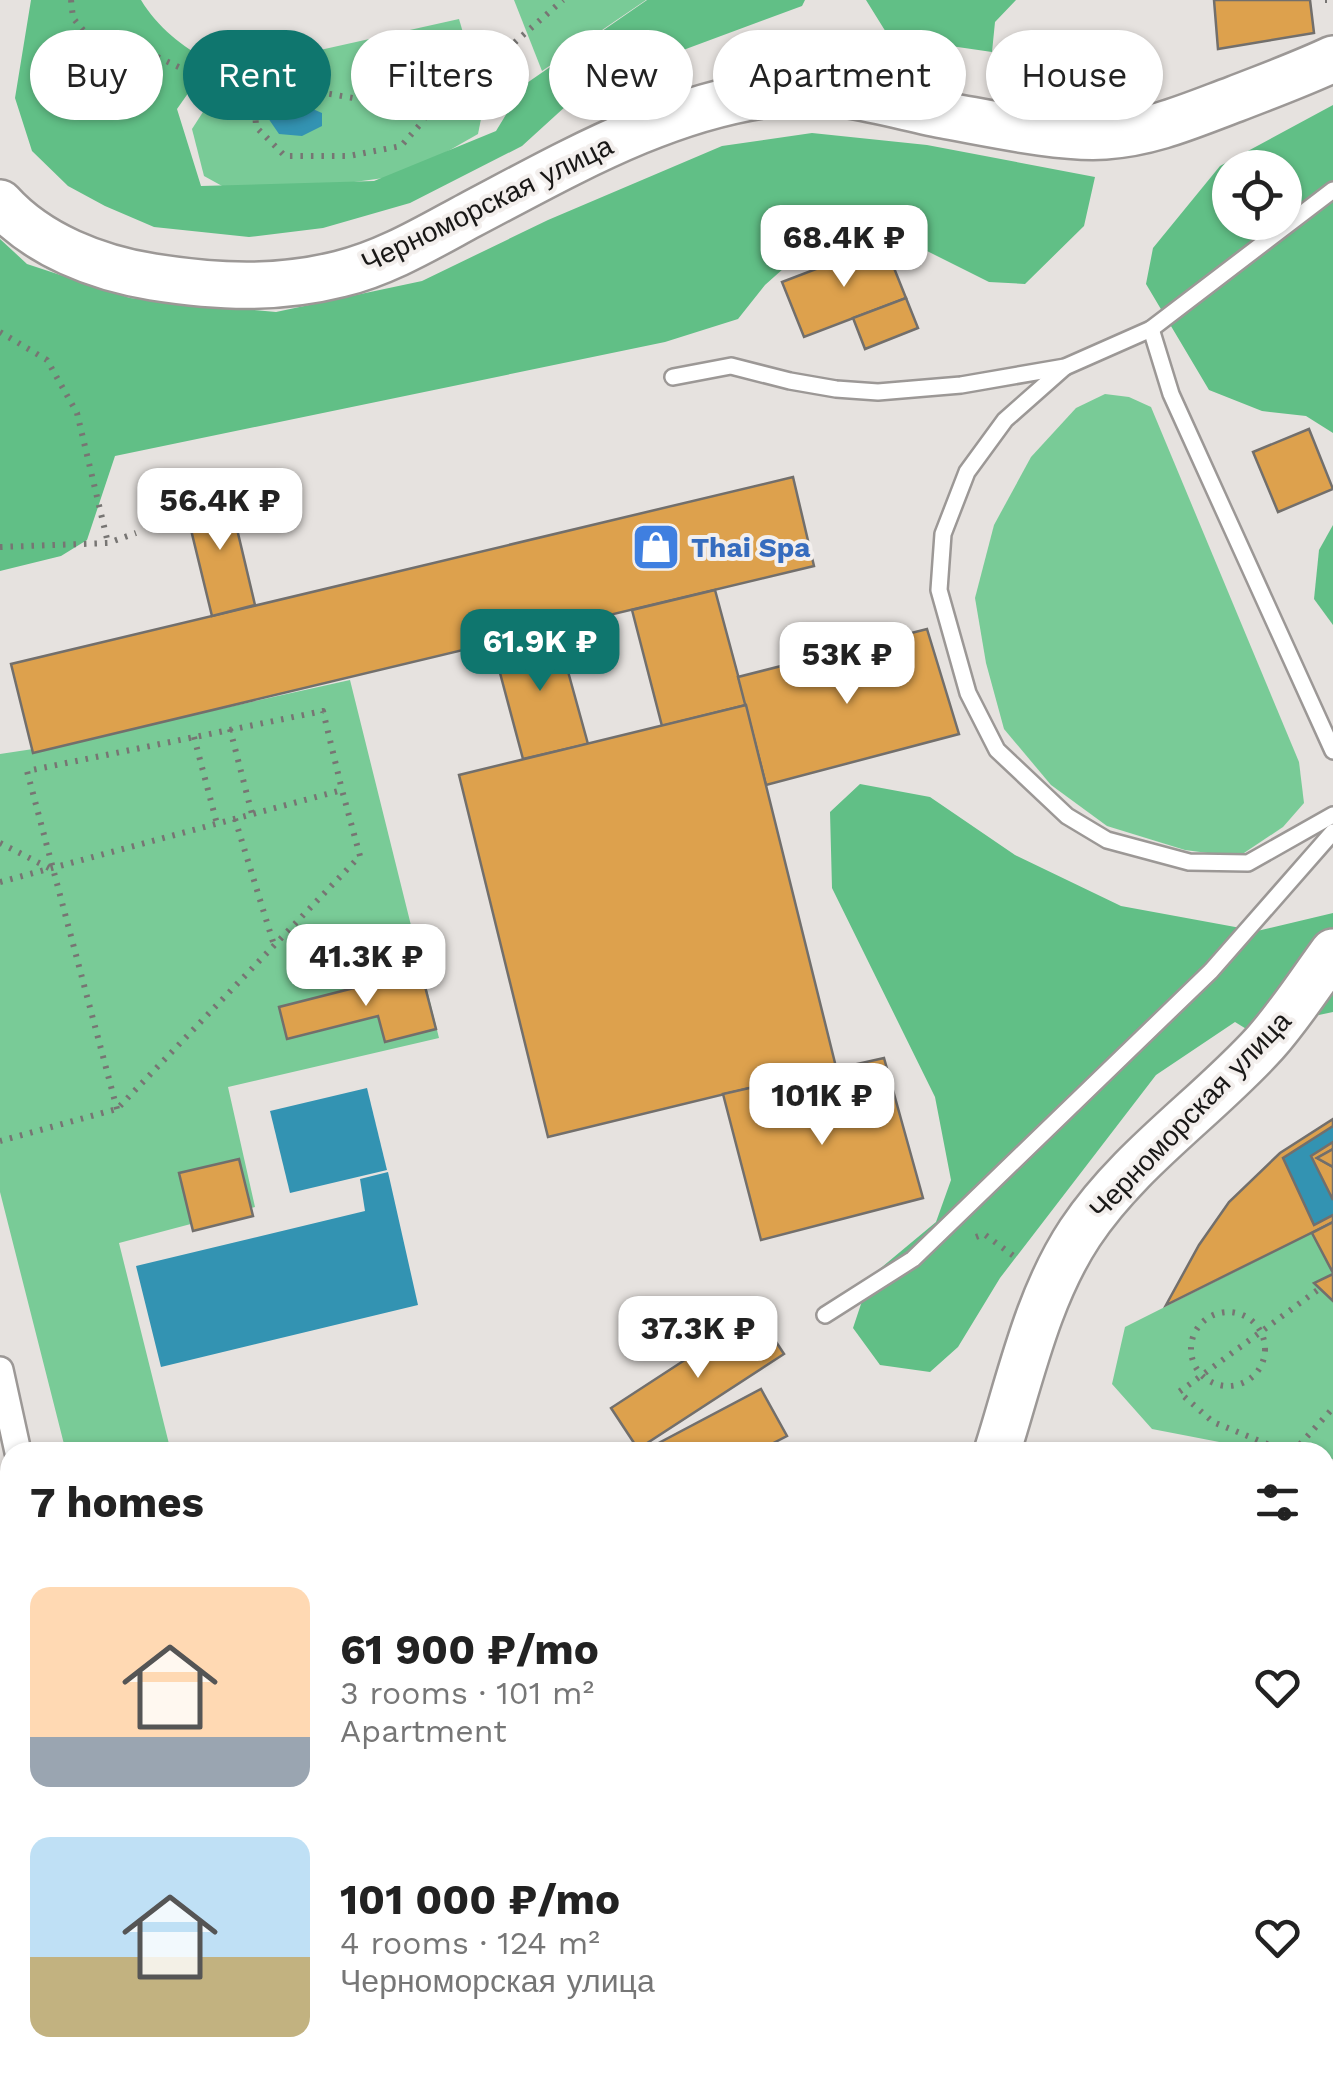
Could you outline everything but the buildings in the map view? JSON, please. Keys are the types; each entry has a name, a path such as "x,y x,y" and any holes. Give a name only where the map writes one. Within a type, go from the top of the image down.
{"main road":[{"name":"Черноморская улица","path":"0,203 16,221 44,240 83,258 137,275 205,285 274,286 343,274 405,250 611,141 720,104 786,92 841,94 948,116 1102,136 1154,131 1333,59"},
{"name":"Черноморская улица","path":"999,1442 1043,1310 1080,1232 1129,1174 1266,1042 1333,952"}],"street":[{"path":"0,1370 16,1442"}],"lane":[{"path":"673,377 731,366 805,384 878,392 961,385 1065,366 1150,329 1333,190"},
{"path":"1150,329 1171,394 1333,751"},
{"path":"1065,366 1005,420 967,472 943,534 940,590 968,693 998,750 1068,816 1107,840 1189,862 1248,862 1333,815"},
{"path":"825,1315 912,1259 1211,970 1333,832"}],"path":[{"path":"70,0 73,18 90,37 108,48 149,53 183,69"},
{"path":"529,30 564,0"},
{"path":"256,120 256,127 285,156 349,156 401,146 424,120"},
{"path":"0,332 46,360 77,413 108,544"},
{"path":"0,547 108,544 136,532"},
{"path":"0,1141 116,1109 360,856 322,712 27,771 116,1109"},
{"path":"230,729 252,814"},
{"path":"194,737 218,824"},
{"path":"0,882 342,790"},
{"path":"235,819 274,945"},
{"path":"0,843 50,868"},
{"path":"984,1234 1022,1262"},
{"path":"1264,1442 1213,1422 1179,1392 1319,1289"},
{"path":"1217,1314 1242,1315 1261,1332 1264,1354 1254,1375 1245,1382 1222,1386 1202,1376 1191,1353 1197,1329 1206,1320 1217,1314"},
{"path":"1300,1442 1333,1408"}],"green space":[{"path":"31,0 141,0 155,19 183,44 183,100 177,109 201,186 374,181 496,131 503,120 529,120 529,82 549,68 551,120 522,146 410,203 323,228 249,237 154,227 68,186 32,151 15,98"},
{"path":"514,0 646,0 602,30 549,30 549,66 542,71"},
{"path":"647,0 805,0 802,6 737,30 713,30 713,39 693,46 693,30 604,30"},
{"path":"866,0 1016,0 995,22 994,30 986,30 986,51 966,48 966,30 885,30"},
{"path":"459,19 462,30 410,30"},
{"path":"351,43 351,120 481,120 478,134 406,175 242,197 204,176 192,129 198,120 331,120 331,48"},
{"path":"1333,105 1333,433 1306,416 1262,411 1209,390 1146,284 1153,248 1212,176 1212,240 1302,240 1302,150 1250,150"},
{"path":"812,133 927,145 1095,177 1084,226 1025,284 989,282 911,243 858,232 802,252 765,285 738,319 665,342 115,456 87,540 61,556 0,571 0,239 27,264 130,298 276,312 422,281 548,220 722,146"},
{"path":"1105,394 1129,397 1151,407 1299,762 1304,803 1283,827 1238,857 1185,850 1107,826 1051,785 1004,729 986,663 975,598 994,525 1031,457 1076,408"},
{"path":"1333,525 1333,625 1314,599 1319,550"},
{"path":"350,680 439,1038 228,1087 255,1207 119,1243 169,1442 63,1442 0,1192 0,754 53,746"},
{"path":"860,784 930,797 1015,855 1121,906 1257,931 1333,913 1333,1012 1248,1030 1235,1022 1156,1075 1000,1278 958,1347 930,1372 880,1365 853,1328 870,1277 936,1222 951,1180 935,1097 832,888 830,812"},
{"path":"1312,1233 1333,1273 1314,1284 1333,1301 1333,1442 1219,1442 1152,1429 1112,1384 1125,1327"}],"water":[{"path":"269,120 322,120 322,126 302,136 279,134"},
{"path":"367,1088 387,1170 290,1193 270,1111"},
{"path":"1333,1126 1333,1142 1311,1156 1333,1200 1333,1215 1314,1225 1283,1158"},
{"path":"388,1172 418,1305 161,1367 136,1266 365,1211 360,1179"}],"place":[{"name":"Thai Spa","path":"656,547"}]}
